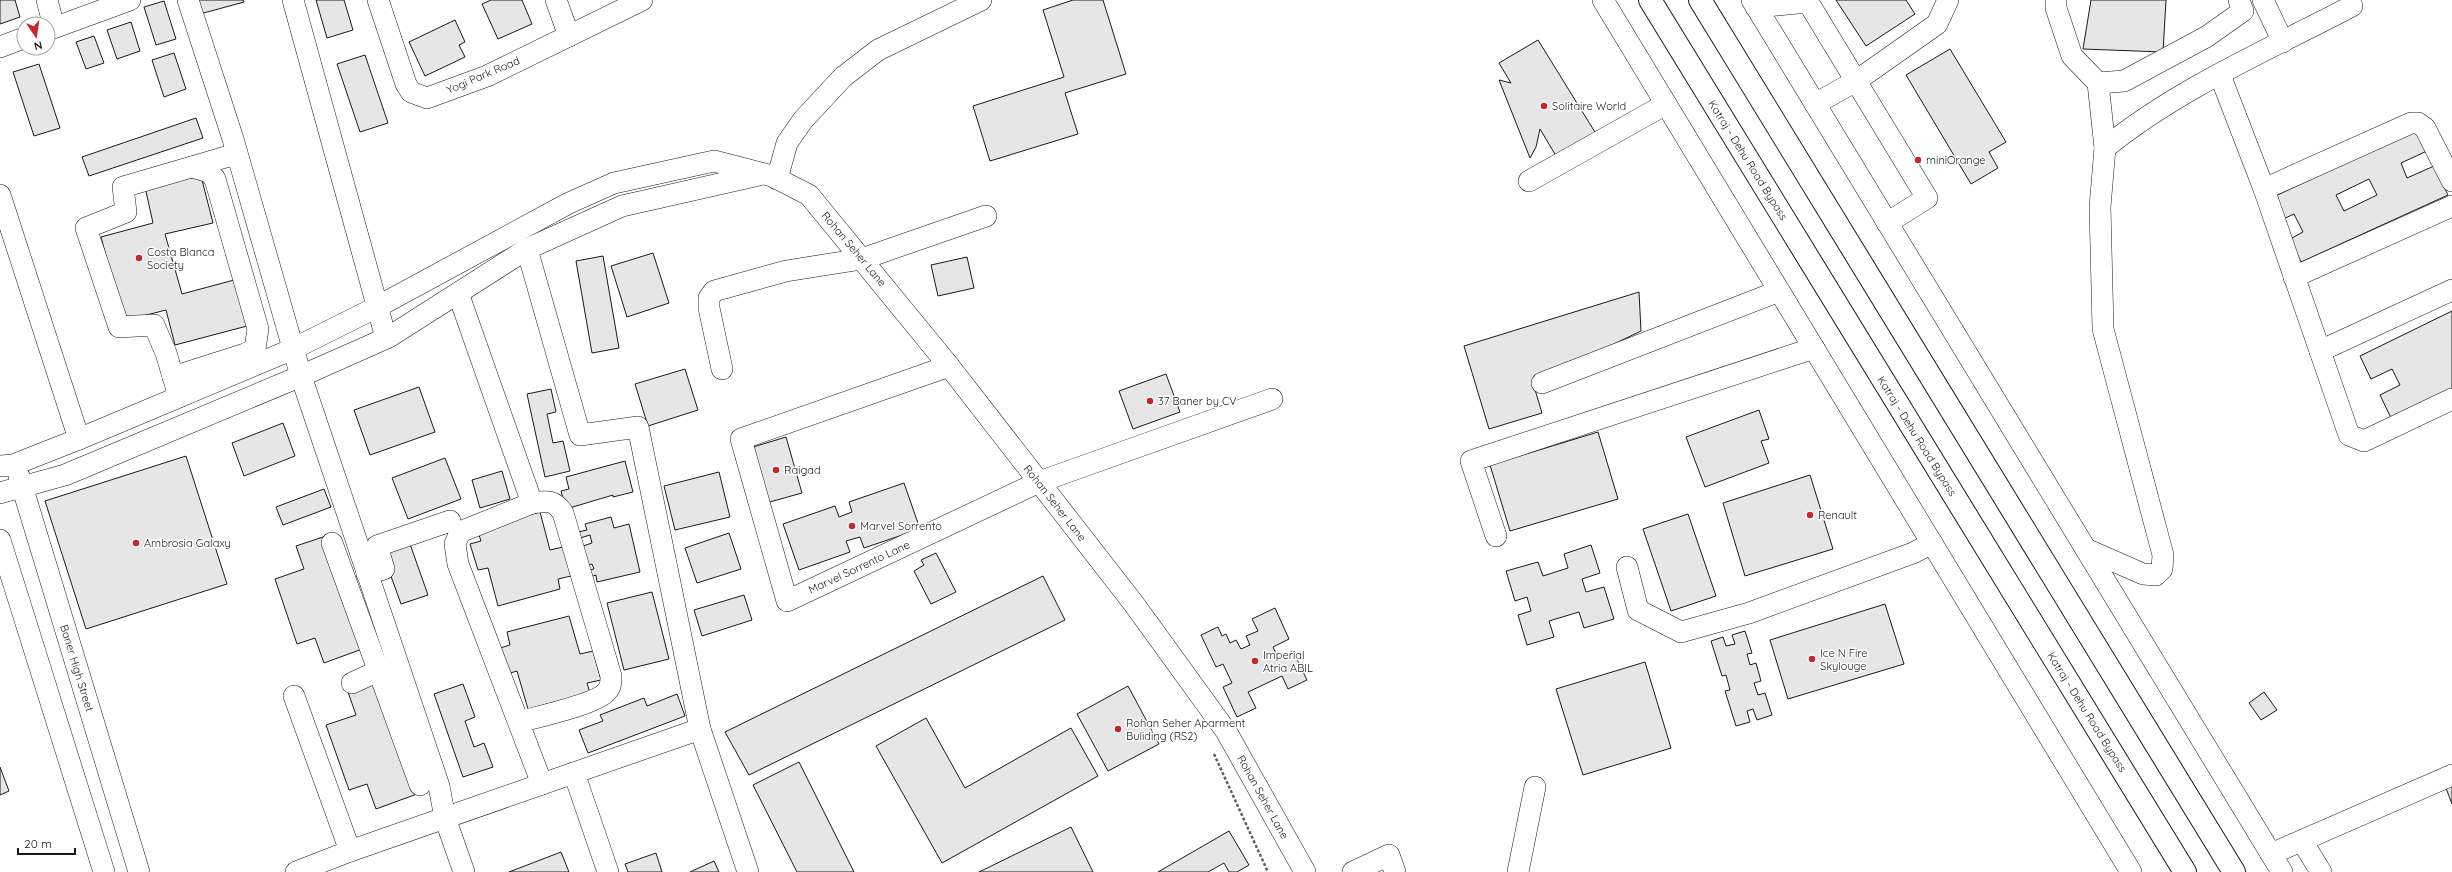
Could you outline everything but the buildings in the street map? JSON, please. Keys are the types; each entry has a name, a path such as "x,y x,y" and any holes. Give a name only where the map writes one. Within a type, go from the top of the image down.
{"highway":[{"name":"Katraj - Dehu Road Bypass","path":"1650,0 2184,872"},
{"path":"1700,0 2234,872"}],"street":[{"path":"46,0 49,16"},
{"path":"56,26 130,0"},
{"path":"188,0 236,154 301,376 439,786 445,818 464,872"},
{"path":"293,0 386,338"},
{"name":"Yogi Park Road","path":"378,0 406,84 411,92 427,98 487,76 642,0"},
{"path":"556,0 569,36"},
{"path":"0,493 22,489 65,475 301,376 386,338 527,249 622,206 769,177 787,143 803,120 843,77 878,50 981,0"},
{"path":"1603,0 2131,872"},
{"path":"1816,104 1856,81 1937,24 1948,0"},
{"path":"2056,0 2058,15 2072,56 2098,83 2104,148 2100,207 2103,329 2163,555 2162,569 2156,575 2143,574 2086,549"},
{"path":"2098,83 2124,81 2206,37 2243,11 2239,0"},
{"path":"2263,0 2290,38"},
{"path":"1754,3 1808,2 1927,198 1887,223"},
{"path":"1754,3 2282,872"},
{"path":"2104,148 2135,123 2220,75 2352,6"},
{"path":"0,47 16,41"},
{"path":"2220,75 2264,189 2349,435 2355,439 2364,441 2452,399"},
{"path":"1529,181 1666,104"},
{"path":"2264,189 2411,123 2418,123 2425,128 2452,181"},
{"path":"179,397 166,353 154,325 119,327 86,228 126,212 123,187 236,154"},
{"name":"Rohan Seher Lane","path":"8,465 79,439 294,349 377,307 569,203 614,184 714,161 769,177 809,195 950,366 1134,604 1226,731 1305,872"},
{"path":"173,376 245,354 256,348 259,338 258,329 215,179 209,172 192,167"},
{"path":"0,195 79,439"},
{"path":"2294,277 2452,206"},
{"path":"722,369 709,308 708,298 714,291 786,271 862,259 986,216"},
{"path":"527,249 580,435 638,427 700,729 748,872"},
{"path":"2320,351 2452,290"},
{"path":"1542,383 1779,291"},
{"path":"458,293 532,503"},
{"path":"1496,536 1471,461 1814,348"},
{"name":"Marvel Sorrento Lane","path":"950,366 741,439 787,600 1039,482 1272,399"},
{"name":"Baner High Street","path":"8,465 22,489 139,872"},
{"path":"519,722 595,700 606,692 611,685 611,676 563,513 558,505 548,500 532,503 460,532 455,544 458,564 542,784"},
{"path":"367,574 384,569 377,546 450,521"},
{"path":"0,540 104,872"},
{"path":"332,543 420,785"},
{"path":"1627,567 1638,610 1681,632 1749,613 1913,553 1932,543"},
{"path":"352,683 397,662"},
{"path":"294,696 350,851"},
{"path":"296,872 350,851 700,729"},
{"path":"574,773 608,872"},
{"path":"2271,854 2452,775"},
{"path":"1518,872 1535,787"},
{"path":"2302,841 2321,872"},
{"path":"1353,872 1389,855 1395,872"}],"path":[{"path":"1213,752 1268,872"}],"place":[{"name":"Solitaire World","path":"1544,106"},
{"name":"miniOrange","path":"1918,160"},
{"name":"Costa Blanca Society","path":"139,258"},
{"name":"37 Baner by CV","path":"1150,401"},
{"name":"Raigad","path":"776,470"},
{"name":"Renault","path":"1810,515"},
{"name":"Marvel Sorrento","path":"852,526"},
{"name":"Ambrosia Galaxy","path":"136,543"},
{"name":"Ice N Fire Skylouge","path":"1812,659"},
{"name":"Imperial Atria ABIL","path":"1255,661"},
{"name":"Rohan Seher Aparment Buliding (RS2)","path":"1118,729"}]}
